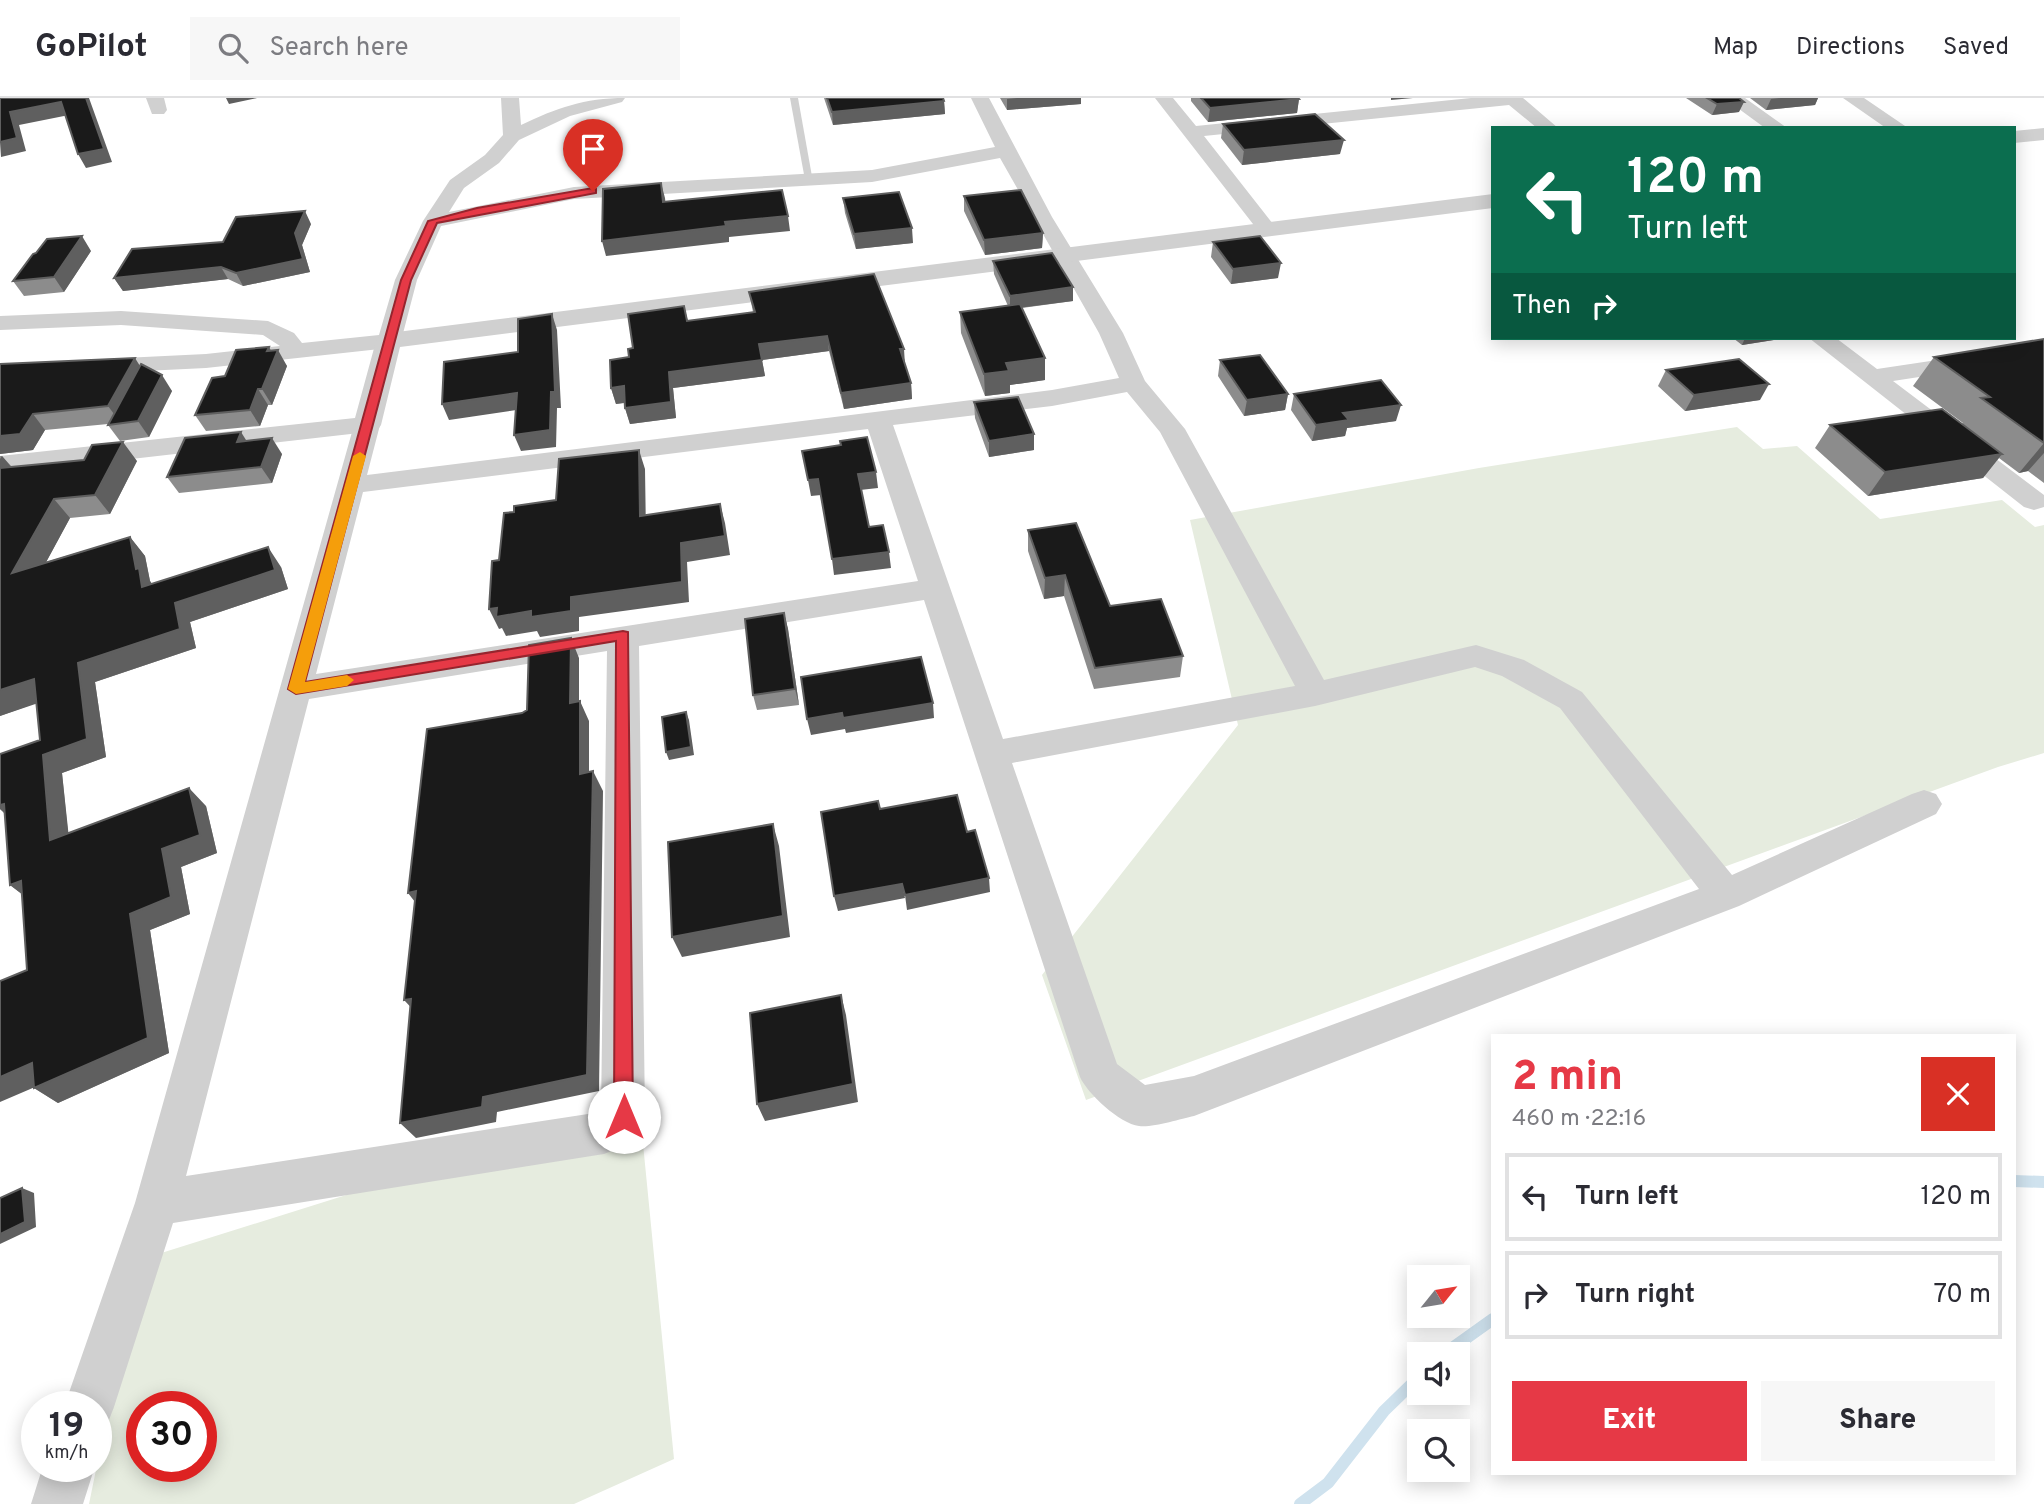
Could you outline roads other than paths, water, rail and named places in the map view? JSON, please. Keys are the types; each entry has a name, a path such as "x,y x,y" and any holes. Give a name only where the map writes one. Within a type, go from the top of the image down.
{"street":[{"path":"510,98 512,136"},
{"path":"94,1391 157,1203 406,280 433,221 457,184 492,159 512,136 564,112 616,98"},
{"path":"981,98 1006,151 1063,254 1121,348 1133,383 1172,429 1315,694"},
{"path":"1164,98 1267,229"},
{"path":"1733,98 1775,126"},
{"path":"1852,98 1896,126"},
{"path":"1191,132 1513,99 1547,126"},
{"path":"2016,137 2044,134"},
{"path":"433,221 574,192 872,176 1006,151"},
{"path":"0,371 206,361 389,341 1491,201"},
{"path":"0,323 121,318 268,328 286,338 296,351"},
{"path":"1824,340 2034,501"},
{"path":"1872,377 2044,351"},
{"path":"352,485 1052,398 1133,383"},
{"path":"878,419 1101,1077 1139,1107 1194,1096 1726,895 1924,804"},
{"path":"0,465 367,425"},
{"path":"296,689 623,635 936,588"},
{"path":"157,1203 604,1133 616,1128 624,1117 623,635"},
{"path":"992,754 1315,694 1476,656 1513,668 1571,700 1726,895"},
{"path":"57,1504 64,1482"}],"lane":[{"path":"794,98 810,180"}],"waterway":[{"path":"2016,1181 2044,1182"},
{"path":"1461,1342 1491,1320"},
{"path":"1300,1504 1328,1483 1384,1411 1407,1389"}]}
